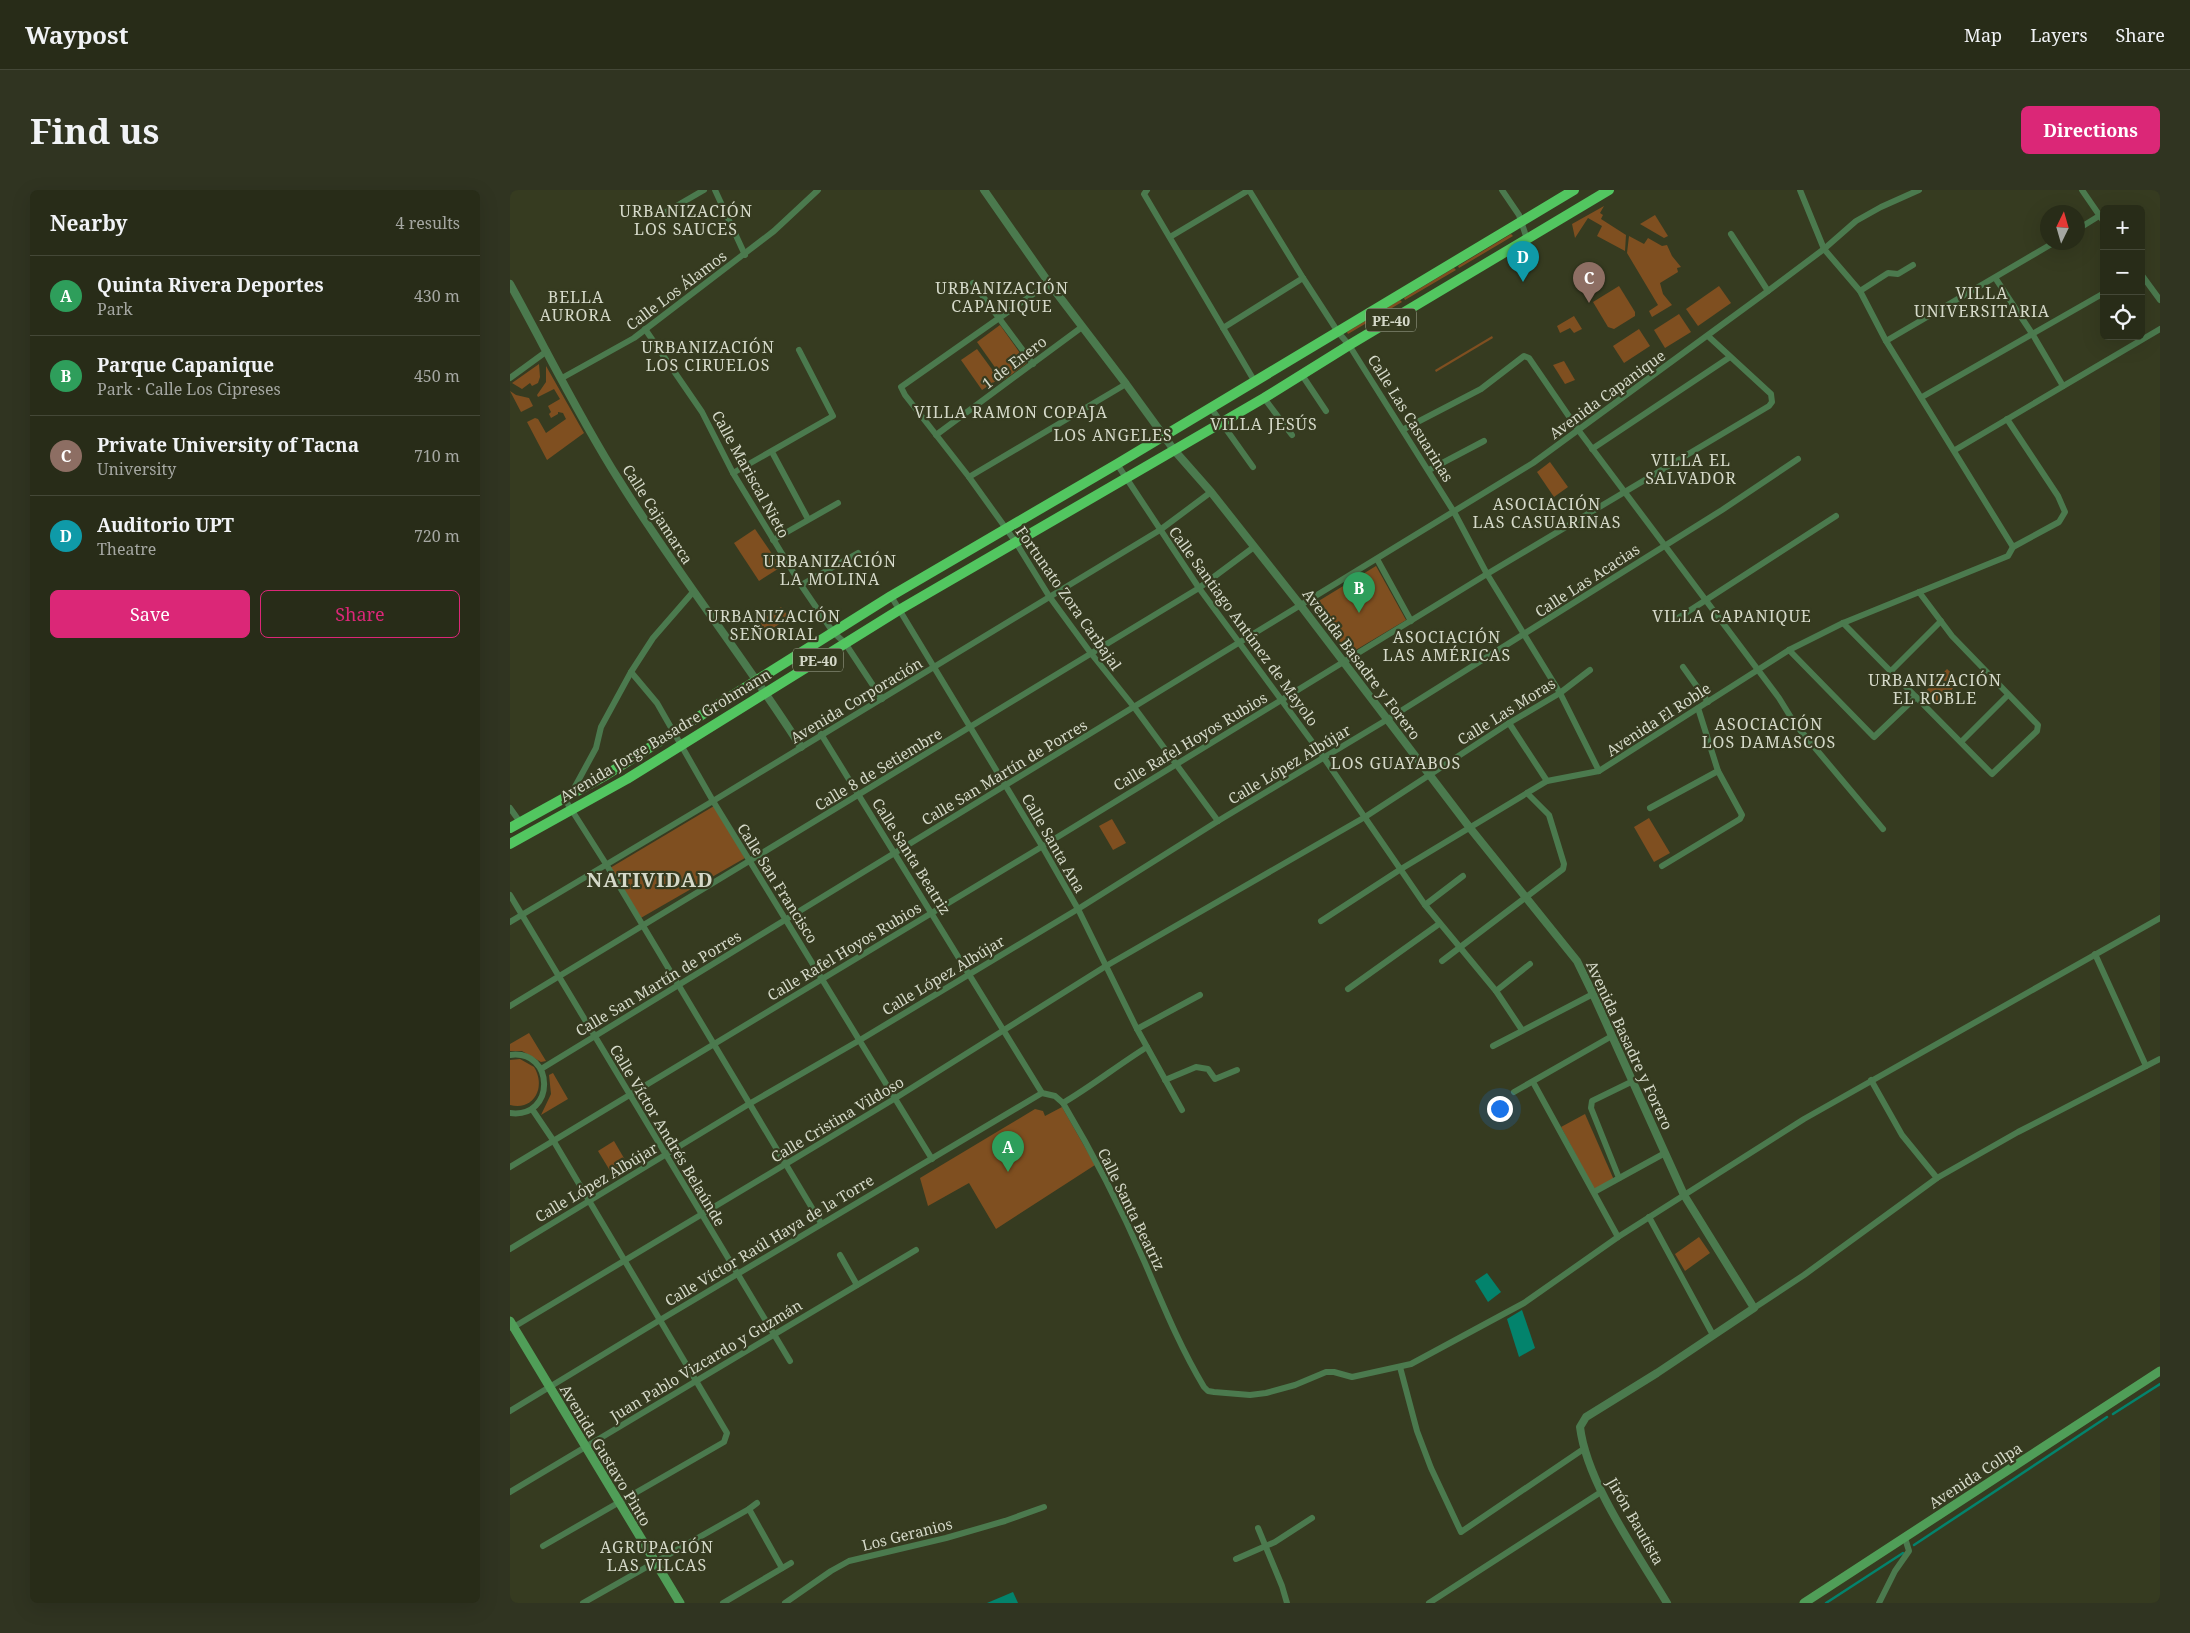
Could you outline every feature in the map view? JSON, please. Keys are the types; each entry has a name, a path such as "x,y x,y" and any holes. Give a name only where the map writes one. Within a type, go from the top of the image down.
{"highway":[{"name":"Avenida Jorge Basadre Grohmann","path":"510,828 567,797 674,732 891,596 1117,464 1574,190"},
{"name":"Avenida Jorge Basadre Grohmann","path":"510,844 627,779 899,610 1264,398 1608,190"},
{"path":"1274,370 1284,385"}],"main road":[{"name":"Avenida Gustavo Pinto","path":"511,1326 550,1387 654,1563 680,1603"},
{"name":"Avenida Collpa","path":"1804,1603 2160,1371"}],"street":[{"path":"666,212 704,190"},
{"path":"715,190 744,255"},
{"name":"Calle Los Álamos","path":"562,378 600,358 645,329 774,231 818,190"},
{"name":"Avenida Basadre y Forero","path":"984,190 1049,283 1174,450 1211,492 1301,606 1470,828 1576,961 1593,994 1631,1082 1684,1195 1754,1308"},
{"path":"1147,190 1144,194 1254,382"},
{"path":"1170,237 1249,190"},
{"name":"Calle Las Casuarinas","path":"1249,190 1302,278 1338,332 1349,345 1429,470 1487,574 1560,693 1599,771"},
{"path":"1502,190 1522,221 1527,239"},
{"path":"1800,190 1824,248 1860,291 1886,341 1955,450 2013,547"},
{"name":"Avenida Capanique","path":"1301,606 1533,463 1708,336 1824,248 1856,221 1911,192 1919,190"},
{"path":"2082,190 2099,216 2085,225"},
{"path":"1731,234 1768,290"},
{"path":"1886,341 2042,250"},
{"path":"1860,291 1888,273 1898,274 1913,266"},
{"path":"1223,328 1302,278"},
{"path":"1996,278 2063,386"},
{"path":"2145,279 2160,300"},
{"path":"973,283 1033,364"},
{"path":"1000,318 1049,283"},
{"name":"Calle Cajamarca","path":"510,284 618,478 693,592 757,679 800,747"},
{"path":"1922,397 2101,295"},
{"name":"Fortunato Zora Carbajal","path":"1000,318 901,387 905,395 969,476 1049,596 1218,821"},
{"name":"1 de Enero","path":"936,435 1082,327"},
{"name":"Calle Mariscal Nieto","path":"645,329 702,412 733,473 801,585 833,632 845,643 882,699"},
{"path":"1955,450 2160,329"},
{"path":"1592,449 1730,357 1708,336"},
{"path":"733,473 833,416 799,350"},
{"path":"510,378 547,351"},
{"path":"1404,429 1481,389 1524,356 1529,358 1592,449 1779,698 1795,724 1882,830"},
{"name":"Calle Rafel Hoyos Rubios","path":"510,1167 1176,765 1487,574 1769,406 1772,402 1772,394 1730,357"},
{"path":"1302,375 1326,411"},
{"path":"969,476 1126,384"},
{"path":"1264,398 1292,434"},
{"path":"1211,408 1253,467"},
{"name":"Avenida El Roble","path":"1321,921 1401,869 1547,781 1599,771 1789,650 1843,624 2008,556 2013,547 2059,522 2065,512 2058,496 2008,419"},
{"path":"1429,470 1484,441"},
{"path":"772,452 808,519"},
{"name":"Calle Las Acacias","path":"1388,719 1524,635 1798,460"},
{"name":"Calle Santiago Antúnez de Mayolo","path":"1117,464 1199,588 1324,758 1425,905 1496,991 1522,1030"},
{"name":"Avenida Corporación","path":"510,922 713,802 821,734 1160,530 1211,492"},
{"path":"773,540 838,503"},
{"path":"1675,620 1836,516"},
{"name":"Calle 8 de Setiembre","path":"510,1006 970,727 1090,652 1199,588 1254,547"},
{"path":"801,585 858,553"},
{"path":"1377,559 1412,621"},
{"path":"693,592 653,638 632,672 601,727 596,748 567,797 572,810 821,1223"},
{"path":"1843,624 1992,774 2038,728 2037,724 1952,636 1919,592"},
{"name":"Calle Santa Ana","path":"891,596 1006,785 1078,909 1146,1047 1182,1110"},
{"name":"Calle San Martín de Porres","path":"541,1069 1301,606"},
{"path":"1891,671 1941,620"},
{"path":"1789,650 1874,737 1916,696"},
{"path":"1683,667 1708,702"},
{"name":"Calle Las Moras","path":"1175,928 1365,817 1509,723 1560,693 1590,670"},
{"name":"Calle San Francisco","path":"632,672 657,703 682,744 713,802 932,1159"},
{"path":"1961,742 2008,695"},
{"path":"1662,866 1740,820 1742,815 1718,771 1698,708"},
{"name":"Calle López Albújar","path":"510,1249 749,1104 860,1040 1078,909 1218,821 1388,719"},
{"path":"1509,723 1547,781"},
{"name":"Calle Santa Beatriz","path":"821,734 1042,1093"},
{"path":"1650,808 1718,771"},
{"path":"1442,961 1562,871 1564,864 1549,815 1527,793"},
{"path":"510,808 520,822"},
{"path":"1425,905 1463,876"},
{"name":"Calle Víctor Andrés Belaúnde","path":"510,896 790,1361"},
{"path":"1585,1448 1460,1532 1431,1468 1417,1431 1400,1367 1411,1364 1524,1303 1649,1217 1804,1119 2160,918"},
{"path":"1348,989 1439,924"},
{"name":"Calle Cristina Vildoso","path":"511,1326 624,1261 894,1099 1106,966 1175,928"},
{"path":"2095,954 2146,1066"},
{"path":"1496,991 1530,964"},
{"path":"1493,1046 1593,994"},
{"path":"1137,1029 1200,995"},
{"path":"1514,1092 1612,1036"},
{"path":"1042,1093 1055,1096 1064,1103 1091,1086 1108,1071 1146,1047"},
{"path":"510,1056 520,1055 530,1058 541,1069 545,1079 544,1090 540,1100 532,1108 521,1113 510,1113"},
{"path":"1649,1217 1713,1335 1804,1275 1937,1178 2018,1132 2160,1059"},
{"path":"1165,1080 1196,1067 1208,1069 1215,1079 1237,1070"},
{"path":"1871,1080 1902,1135 1937,1178"},
{"path":"1532,1082 1618,1238"},
{"path":"1619,1178 1591,1108 1592,1101 1631,1082"},
{"name":"Calle Víctor Raúl Haya de la Torre","path":"510,1411 821,1223 1042,1093"},
{"name":"Calle Santa Beatriz","path":"1064,1103 1125,1221 1174,1333 1208,1390 1258,1395 1277,1391 1326,1372 1334,1372 1352,1377 1400,1367"},
{"path":"532,1108 553,1140 588,1202 727,1433 724,1442 543,1546"},
{"path":"1594,1192 1665,1154"},
{"name":"Juan Pablo Vizcardo y Guzmán","path":"510,1492 916,1250"},
{"path":"840,1255 857,1285"},
{"name":"Jirón Bautista","path":"1667,1603 1601,1492 1585,1448 1580,1427 1586,1417 1713,1335"},
{"path":"1429,1603 1601,1492"},
{"path":"583,1603 757,1503"},
{"name":"Los Geranios","path":"784,1603 849,1561 1005,1522 1044,1507"},
{"path":"749,1509 782,1568"},
{"path":"1236,1559 1266,1547 1312,1518"},
{"path":"1258,1528 1287,1603"},
{"path":"1879,1603 1895,1571 1909,1551 1905,1538"},
{"path":"723,1603 791,1563"}],"shaded area":[{"path":"1604,206 1600,213 1603,215 1601,219 1626,235 1625,251 1597,236 1602,226 1588,218 1575,238 1572,224"},
{"path":"1655,215 1668,236 1664,238 1640,224"},
{"path":"1511,234 1513,236 1459,268 1458,266"},
{"path":"1629,236 1644,244 1648,238 1662,246 1667,245 1672,256 1681,267 1677,268 1678,272 1660,283 1663,294 1672,305 1652,317 1649,311 1658,305 1627,253"},
{"path":"1454,268 1456,270 1405,300 1404,298"},
{"path":"1619,286 1635,312 1635,316 1614,329 1608,327 1593,302"},
{"path":"1719,286 1731,303 1698,326 1686,309"},
{"path":"1400,300 1402,302 1348,334 1347,332"},
{"path":"1679,314 1691,332 1665,348 1654,330"},
{"path":"1574,316 1582,329 1574,333 1570,328 1560,333 1557,326"},
{"path":"1000,325 1027,363 1004,380 977,342"},
{"path":"1639,329 1650,346 1624,363 1613,346"},
{"path":"1492,336 1493,338 1436,372 1435,370"},
{"path":"977,349 999,379 982,390 961,360"},
{"path":"1564,361 1575,380 1565,384 1553,365"},
{"path":"539,364 540,377 538,383 532,386 530,383 522,389 512,383"},
{"path":"546,366 584,433 547,460 527,422 535,418 538,419 546,433 566,419 563,413 558,412 558,414 551,418 549,414 551,412 548,406 560,399 554,389 538,397 537,395 546,382"},
{"path":"510,391 516,395 529,398 533,406 521,412"},
{"path":"1550,462 1568,487 1554,497 1537,472"},
{"path":"755,529 781,567 759,581 734,543"},
{"path":"1376,566 1406,620 1349,654 1312,605"},
{"path":"781,607 789,617 765,634 757,623"},
{"path":"1947,669 1960,681 1937,705 1924,693"},
{"path":"714,806 745,858 639,919 610,868"},
{"path":"1649,818 1670,853 1654,862 1634,827"},
{"path":"1112,819 1126,843 1113,850 1099,826"},
{"path":"529,1033 546,1061 541,1062 522,1051 510,1051 510,1044"},
{"path":"520,1059 534,1067 539,1082 538,1089 532,1101 519,1106 510,1105 510,1060"},
{"path":"553,1073 568,1099 541,1115 551,1094 549,1075"},
{"path":"1062,1107 1095,1165 996,1229 969,1183 928,1206 920,1178 1035,1109 1043,1111 1045,1116"},
{"path":"1585,1114 1614,1180 1594,1189 1561,1127"},
{"path":"614,1141 628,1165 612,1174 598,1151"},
{"path":"1699,1237 1710,1253 1685,1271 1675,1254"}],"water":[{"path":"1487,1273 1501,1292 1488,1302 1475,1281"},
{"path":"1522,1310 1535,1348 1519,1357 1507,1319"},
{"path":"1013,1592 1018,1603 987,1603"}],"waterway":[{"path":"2113,1414 2160,1384"},
{"path":"1914,1545 2107,1417"},
{"path":"1826,1603 1903,1553"}],"place":[{"name":"Auditorio UPT","path":"1523,282"},
{"name":"Private University of Tacna","path":"1589,303"},
{"name":"Parque Capanique","path":"1359,613"},
{"name":"Quinta Rivera Deportes","path":"1008,1172"}],"district":[{"name":"URBANIZACIÓN LOS SAUCES","path":"686,220"},
{"name":"URBANIZACIÓN CAPANIQUE","path":"1002,297"},
{"name":"VILLA UNIVERSITARIA","path":"1982,302"},
{"name":"BELLA AURORA","path":"576,306"},
{"name":"URBANIZACIÓN LOS CIRUELOS","path":"708,356"},
{"name":"VILLA RAMON COPAJA","path":"1011,412"},
{"name":"VILLA JESÚS","path":"1264,424"},
{"name":"LOS ANGELES","path":"1113,435"},
{"name":"VILLA EL SALVADOR","path":"1691,469"},
{"name":"ASOCIACIÓN LAS CASUARINAS","path":"1547,513"},
{"name":"URBANIZACIÓN LA MOLINA","path":"830,570"},
{"name":"VILLA CAPANIQUE","path":"1732,616"},
{"name":"URBANIZACIÓN SEÑORIAL","path":"774,625"},
{"name":"ASOCIACIÓN LAS AMÉRICAS","path":"1447,646"},
{"name":"URBANIZACIÓN EL ROBLE","path":"1935,689"},
{"name":"ASOCIACIÓN LOS DAMASCOS","path":"1769,733"},
{"name":"LOS GUAYABOS","path":"1396,763"},
{"name":"NATIVIDAD","path":"650,879"},
{"name":"AGRUPACIÓN LAS VILCAS","path":"657,1556"}]}
